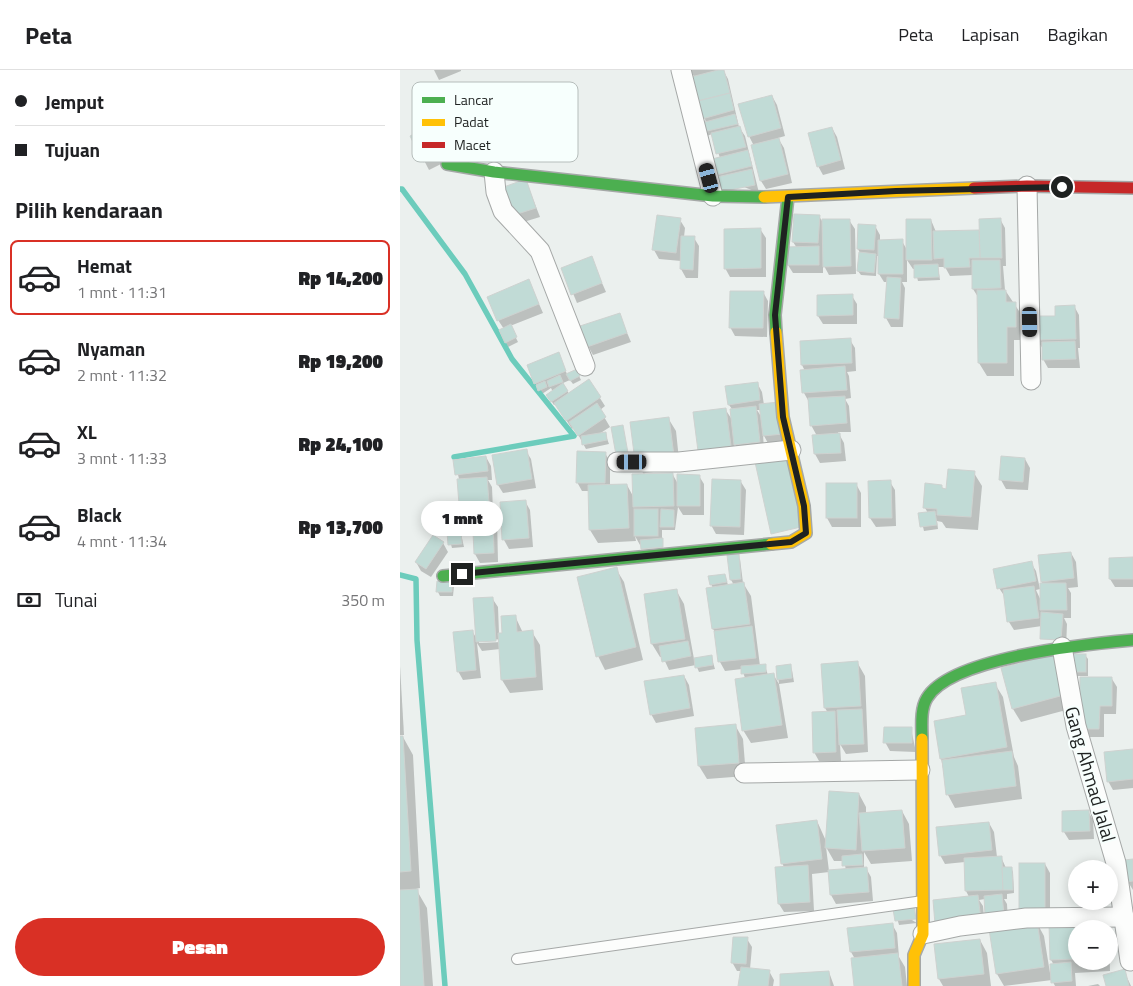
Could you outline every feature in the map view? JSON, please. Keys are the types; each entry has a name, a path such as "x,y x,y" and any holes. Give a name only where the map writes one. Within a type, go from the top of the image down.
{"street":[{"path":"680,70 713,196"},
{"path":"447,164 494,172 713,196 788,197 1026,186 1133,188"},
{"path":"494,172 496,192 503,211 540,251 585,366"},
{"path":"1026,186 1031,380"},
{"path":"443,576 791,542 806,533 807,524 783,417 775,315 788,197"},
{"path":"617,462 679,462 791,450"},
{"path":"914,986 914,955 922,934 924,900 920,770 923,720 927,696 948,677 1062,647 1133,640"},
{"name":"Gang Ahmad Jalal","path":"1062,647 1076,726 1116,863 1130,961"},
{"path":"744,773 920,770"},
{"path":"922,934 960,926 1026,918 1124,917"}],"lane":[{"path":"517,959 924,900"}],"building":[{"path":"724,70 730,93 698,101 691,77"},
{"path":"730,93 734,110 702,119 698,101"},
{"path":"772,95 781,128 748,137 738,104"},
{"path":"735,114 738,124 703,132 701,123"},
{"path":"740,126 746,147 716,154 711,133"},
{"path":"832,127 841,160 817,167 808,133"},
{"path":"779,138 788,174 760,181 751,145"},
{"path":"748,150 752,166 716,175 712,159"},
{"path":"752,169 755,185 720,192 717,177"},
{"path":"526,179 536,208 511,216 501,188"},
{"path":"794,214 820,215 818,243 792,242"},
{"path":"657,215 681,218 676,253 652,250"},
{"path":"1001,218 1002,258 980,258 979,219"},
{"path":"822,219 850,219 851,266 823,267"},
{"path":"906,219 931,219 932,260 906,260"},
{"path":"858,224 876,225 874,250 857,249"},
{"path":"761,228 761,268 724,269 724,229"},
{"path":"979,230 980,258 969,258 970,267 944,268 944,258 934,259 933,231"},
{"path":"681,236 695,236 693,270 680,269"},
{"path":"903,239 903,274 878,274 878,240"},
{"path":"819,246 819,265 786,265 786,247"},
{"path":"859,252 876,254 874,273 857,271"},
{"path":"592,256 602,283 571,295 561,268"},
{"path":"972,260 1000,260 1001,288 972,289"},
{"path":"938,264 939,277 914,278 914,265"},
{"path":"887,277 901,278 899,319 884,318"},
{"path":"529,279 539,304 497,321 487,297"},
{"path":"977,290 1006,290 1006,302 1016,302 1016,327 1007,327 1007,363 978,363"},
{"path":"730,291 764,291 763,328 729,328"},
{"path":"853,294 853,315 817,316 817,295"},
{"path":"1075,305 1076,339 1036,340 1035,316 1055,316 1055,306"},
{"path":"620,313 627,333 587,347 580,326"},
{"path":"511,324 517,337 505,343 499,330"},
{"path":"851,338 852,363 801,365 800,341"},
{"path":"1075,341 1076,359 1042,360 1042,342"},
{"path":"559,352 566,371 534,384 527,365"},
{"path":"845,366 847,390 802,393 800,370"},
{"path":"577,369 580,376 570,381 566,374"},
{"path":"560,375 563,382 549,387 547,381"},
{"path":"589,379 601,397 566,421 554,403"},
{"path":"545,381 547,387 538,391 536,385"},
{"path":"758,382 760,400 728,405 725,386"},
{"path":"563,383 568,391 551,402 546,395"},
{"path":"845,396 847,423 810,426 808,398"},
{"path":"779,402 783,434 763,436 759,404"},
{"path":"597,403 606,417 578,436 569,422"},
{"path":"756,406 760,442 734,445 730,409"},
{"path":"726,408 731,446 698,451 693,412"},
{"path":"669,417 674,456 635,461 630,422"},
{"path":"623,425 628,453 616,455 611,427"},
{"path":"606,432 607,440 582,445 581,436"},
{"path":"840,433 841,453 814,454 812,435"},
{"path":"527,449 532,479 497,485 492,455"},
{"path":"577,451 606,452 605,483 576,483"},
{"path":"788,454 805,526 771,534 755,462"},
{"path":"486,456 488,471 455,475 453,460"},
{"path":"1001,456 1025,458 1023,482 999,480"},
{"path":"948,469 975,471 971,517 937,515 937,509 923,508 925,483 942,485 942,488 946,489"},
{"path":"673,473 674,506 633,507 632,474"},
{"path":"677,474 700,475 700,506 677,506"},
{"path":"487,477 489,502 459,504 457,479"},
{"path":"712,479 741,480 740,527 710,526"},
{"path":"891,480 892,518 869,518 868,481"},
{"path":"826,483 857,483 857,518 826,518"},
{"path":"627,484 629,528 589,530 588,485"},
{"path":"526,500 529,538 502,540 500,502"},
{"path":"465,507 466,525 440,526 439,509"},
{"path":"493,508 494,553 474,554 472,509"},
{"path":"634,509 658,509 658,536 634,536"},
{"path":"661,509 674,510 674,527 660,527"},
{"path":"935,511 937,525 920,527 918,513"},
{"path":"461,531 462,544 448,545 447,532"},
{"path":"433,535 444,542 426,569 415,562"},
{"path":"663,538 663,547 641,549 640,540"},
{"path":"1071,552 1074,578 1041,582 1038,555"},
{"path":"739,554 741,579 730,580 727,555"},
{"path":"1133,557 1133,579 1109,579 1109,558"},
{"path":"1032,561 1036,581 997,589 993,569"},
{"path":"617,567 636,647 596,657 577,577"},
{"path":"725,574 727,582 710,585 708,576"},
{"path":"437,581 452,581 452,592 436,592"},
{"path":"744,582 750,624 712,629 706,588"},
{"path":"1040,583 1066,583 1067,610 1040,610"},
{"path":"1034,586 1039,618 1007,622 1003,590"},
{"path":"677,589 685,639 651,644 644,594"},
{"path":"493,597 496,641 476,642 473,598"},
{"path":"1041,612 1063,614 1061,640 1040,639"},
{"path":"516,615 517,632 533,630 536,677 501,680 498,633 502,633 501,616"},
{"path":"752,626 756,658 718,662 714,631"},
{"path":"473,630 476,670 457,672 453,632"},
{"path":"688,641 691,656 662,662 659,646"},
{"path":"1053,654 1064,695 1012,709 1001,668"},
{"path":"1071,654 1086,654 1086,672 1071,672"},
{"path":"712,655 713,665 695,668 694,658"},
{"path":"858,661 861,706 824,708 821,664"},
{"path":"766,664 766,672 741,674 741,666"},
{"path":"791,664 792,678 777,680 776,666"},
{"path":"774,673 782,725 742,731 735,679"},
{"path":"684,675 690,708 650,715 644,681"},
{"path":"1080,677 1112,677 1112,706 1100,706 1099,729 1079,729"},
{"path":"996,682 1007,747 940,759 934,721 966,715 961,688"},
{"path":"862,709 864,744 839,745 837,710"},
{"path":"835,711 836,752 813,753 812,712"},
{"path":"736,724 739,763 698,766 695,728"},
{"path":"884,727 912,727 912,743 883,743"},
{"path":"400,736 403,736 411,871 400,872"},
{"path":"1133,749 1133,779 1107,782 1104,752"},
{"path":"1012,751 1016,786 946,795 942,760"},
{"path":"829,791 859,793 856,850 825,848"},
{"path":"902,810 905,848 862,851 859,813"},
{"path":"1089,810 1090,831 1062,832 1062,811"},
{"path":"817,820 822,859 781,864 776,825"},
{"path":"989,822 992,850 939,856 936,827"},
{"path":"862,854 863,865 842,866 842,856"},
{"path":"1002,856 1003,890 965,891 964,858"},
{"path":"1133,859 1133,881 1126,882 1124,860"},
{"path":"1019,863 1045,863 1045,911 1019,911"},
{"path":"808,865 810,902 778,904 775,867"},
{"path":"867,867 869,892 830,895 828,870"},
{"path":"1002,867 1012,867 1013,890 1003,890"},
{"path":"418,889 424,986 400,986 400,890"},
{"path":"1002,894 1004,915 985,916 984,896"},
{"path":"978,895 981,920 935,924 933,900"},
{"path":"914,906 916,919 895,921 893,909"},
{"path":"1037,921 1044,967 996,974 989,929"},
{"path":"1068,922 1068,959 1050,960 1049,923"},
{"path":"893,923 895,948 850,952 847,928"},
{"path":"733,937 748,937 746,964 731,963"},
{"path":"980,939 984,974 938,979 934,944"},
{"path":"898,953 902,986 854,986 851,958"},
{"path":"1068,962 1068,970 1071,970 1072,981 1051,983 1050,964"},
{"path":"741,967 770,970 768,986 738,986"},
{"path":"1125,969 1129,986 1106,986 1103,975"},
{"path":"829,971 830,986 780,986 780,974"}],"waterway":[{"path":"400,189 402,189 465,274 512,359 574,436 454,457"},
{"path":"400,575 416,579 417,640 445,986"}],"traffic: fast":[{"path":"447,164 494,172 713,196 764,197"},
{"path":"776,332 775,315 788,197"},
{"path":"443,576 771,544"},
{"path":"922,739 922,713 927,698 941,684 963,672 1022,655 1054,649 1133,640"}],"traffic: slow":[{"path":"764,197 974,188"},
{"path":"771,544 791,542 806,533 804,506 783,417 776,332"},
{"path":"914,986 914,955 923,934 922,739"}],"traffic: jam":[{"path":"974,188 1027,186 1133,188"}],"route":[{"path":"462,574 791,542 806,533 807,524 804,506 783,417 775,315 788,197 1026,186 1062,187"}]}
